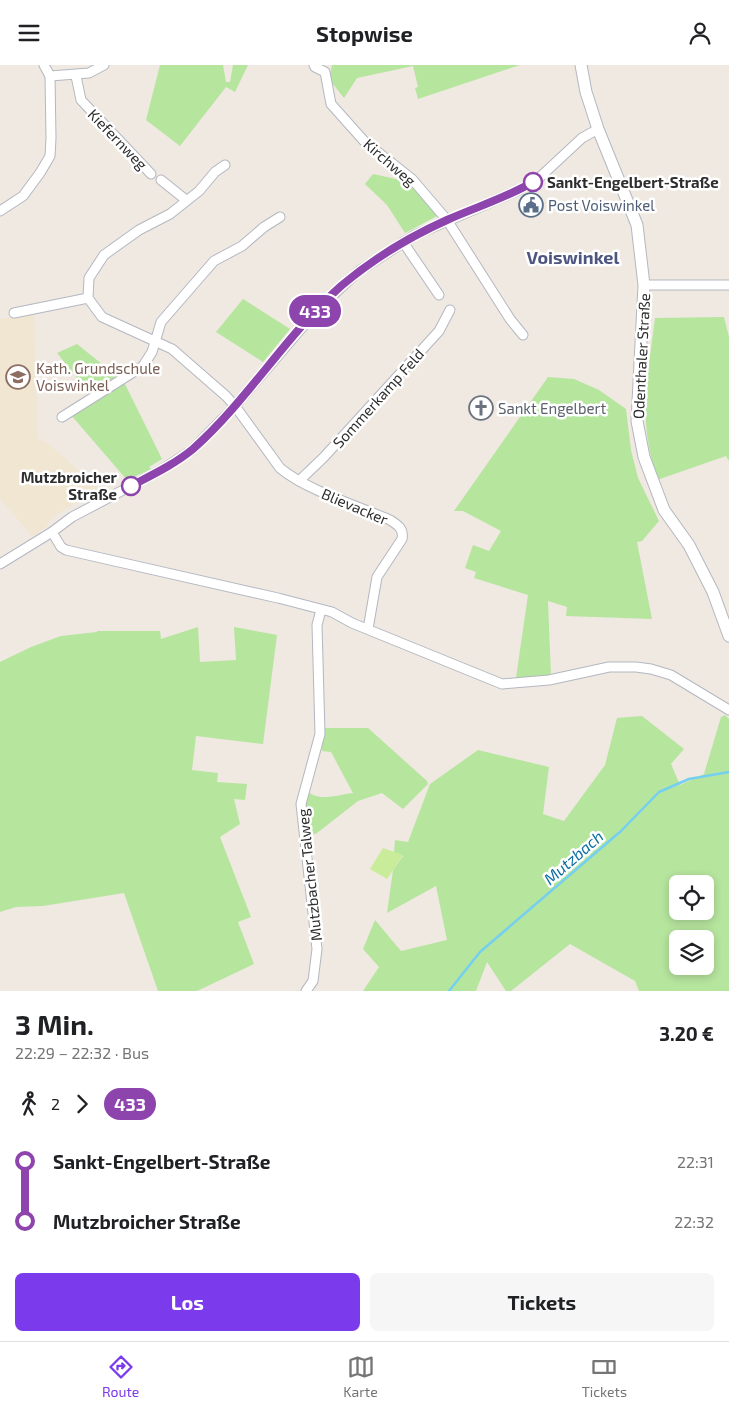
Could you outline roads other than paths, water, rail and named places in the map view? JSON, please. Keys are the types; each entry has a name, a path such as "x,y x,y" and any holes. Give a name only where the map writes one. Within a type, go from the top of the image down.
{"main road":[{"name":"Odenthaler Straße","path":"581,65 586,92 598,129 637,225 644,285 637,421 644,457 664,510 689,545 713,592 729,636"}],"street":[{"path":"0,211 23,196 50,156 50,76 44,65"},
{"path":"50,76 89,73 104,65"},
{"name":"Kirchweg","path":"314,65 325,73 331,103 338,112 364,141 412,179 447,220 510,319 523,335"},
{"name":"Kiefernweg","path":"76,75 81,100 151,174"},
{"path":"0,564 52,532 72,517 162,470 192,450 235,406 323,304 359,271 403,241 516,191 540,178 582,138 598,129"},
{"path":"14,313 88,298 90,278 104,255 139,230 170,214 199,191 215,172 225,165"},
{"path":"161,181 186,201"},
{"path":"62,417 144,366 152,351 161,322 214,261 242,246 264,227 280,217"},
{"path":"403,241 439,295"},
{"path":"644,285 729,285"},
{"name":"Blievacker","path":"88,298 102,317 172,349 235,406 280,468 299,481 390,520 401,529 403,537 401,542 377,577 368,629"},
{"name":"Sommerkamp Feld","path":"299,481 324,457 439,331 450,310"},
{"path":"52,532 57,542 66,550 235,587 332,612 368,629 502,684 549,680 609,667 636,667 671,675 729,710"},
{"name":"Mutzbacher Talweg","path":"306,991 313,981 317,949 301,804 320,734 317,625 321,610"}],"waterway":[{"name":"Mutzbach","path":"449,991 480,952 621,831 659,792 689,779 729,772"}],"place":[{"name":"Sankt-Engelbert-Straße","path":"533,182"},
{"name":"Post Voiswinkel","path":"531,205"},
{"name":"Kath. Grundschule Voiswinkel","path":"18,377"},
{"name":"Sankt Engelbert","path":"481,408"},
{"name":"Mutzbroicher Straße","path":"131,486"}],"district":[{"name":"Voiswinkel","path":"573,257"}]}
